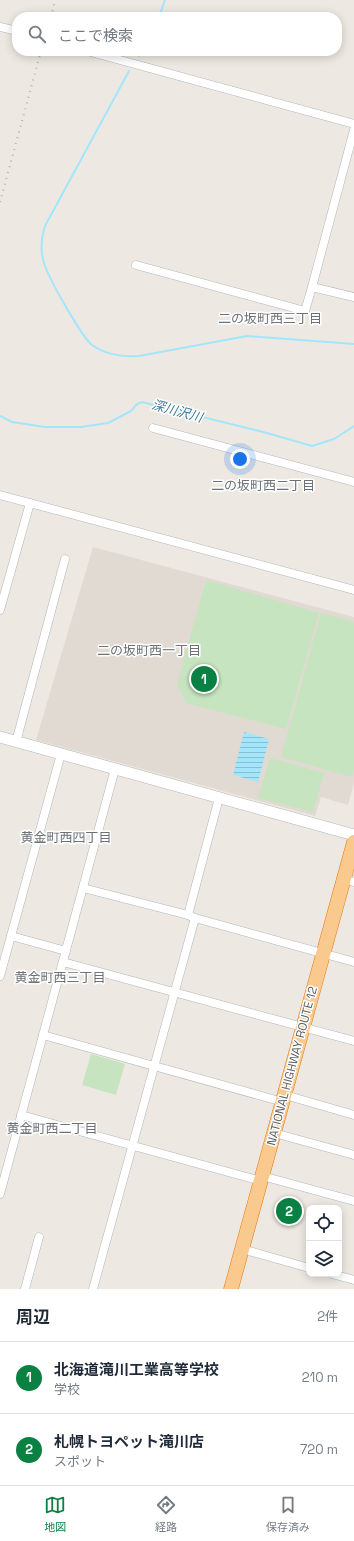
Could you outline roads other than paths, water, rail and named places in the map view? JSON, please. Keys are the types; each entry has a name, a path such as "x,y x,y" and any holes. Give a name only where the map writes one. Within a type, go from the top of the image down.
{"highway":[{"name":"NATIONAL HIGHWAY ROUTE 12","path":"231,1289 323,954 349,881 354,842"}],"street":[{"path":"0,27 12,30"},
{"path":"105,56 354,124"},
{"path":"136,266 305,311 354,130"},
{"path":"312,287 354,297"},
{"path":"153,428 354,482"},
{"path":"0,495 354,590"},
{"path":"0,610 30,503"},
{"path":"16,742 65,559"},
{"path":"0,739 61,754 354,835"},
{"path":"0,976 61,754"},
{"path":"0,1194 115,769"},
{"path":"93,1289 174,992 219,798"},
{"path":"83,888 191,916 354,962"},
{"path":"11,936 66,951"},
{"path":"63,962 354,1041"},
{"path":"43,1035 284,1099 354,1115"},
{"path":"21,1115 133,1146 354,1201"},
{"path":"274,1133 354,1155"},
{"path":"25,1289 40,1237"},
{"path":"242,1249 306,1267"},
{"path":"342,1277 354,1280"}],"water":[{"path":"244,732 269,739 258,782 233,775"}],"waterway":[{"path":"161,12 165,0"},
{"path":"129,71 45,226 43,236 42,256 45,266 59,295 87,340 92,345 103,351 120,356 139,356 247,336 354,344"},
{"name":"深川沢川","path":"0,416 12,422 45,427 81,427 108,423 131,411 137,404 142,402 267,433 312,446 334,439 354,426"}],"railway":[{"path":"52,12 55,0"},
{"path":"0,202 40,56"}],"place":[{"name":"北海道滝川工業高等学校","path":"204,679"},
{"name":"札幌トヨペット滝川店","path":"289,1211"}],"district":[{"name":"二の坂町西三丁目","path":"270,318"},
{"name":"二の坂町西二丁目","path":"263,485"},
{"name":"二の坂町西一丁目","path":"149,650"},
{"name":"黄金町西四丁目","path":"66,837"},
{"name":"黄金町西三丁目","path":"60,977"},
{"name":"黄金町西二丁目","path":"52,1128"}]}
